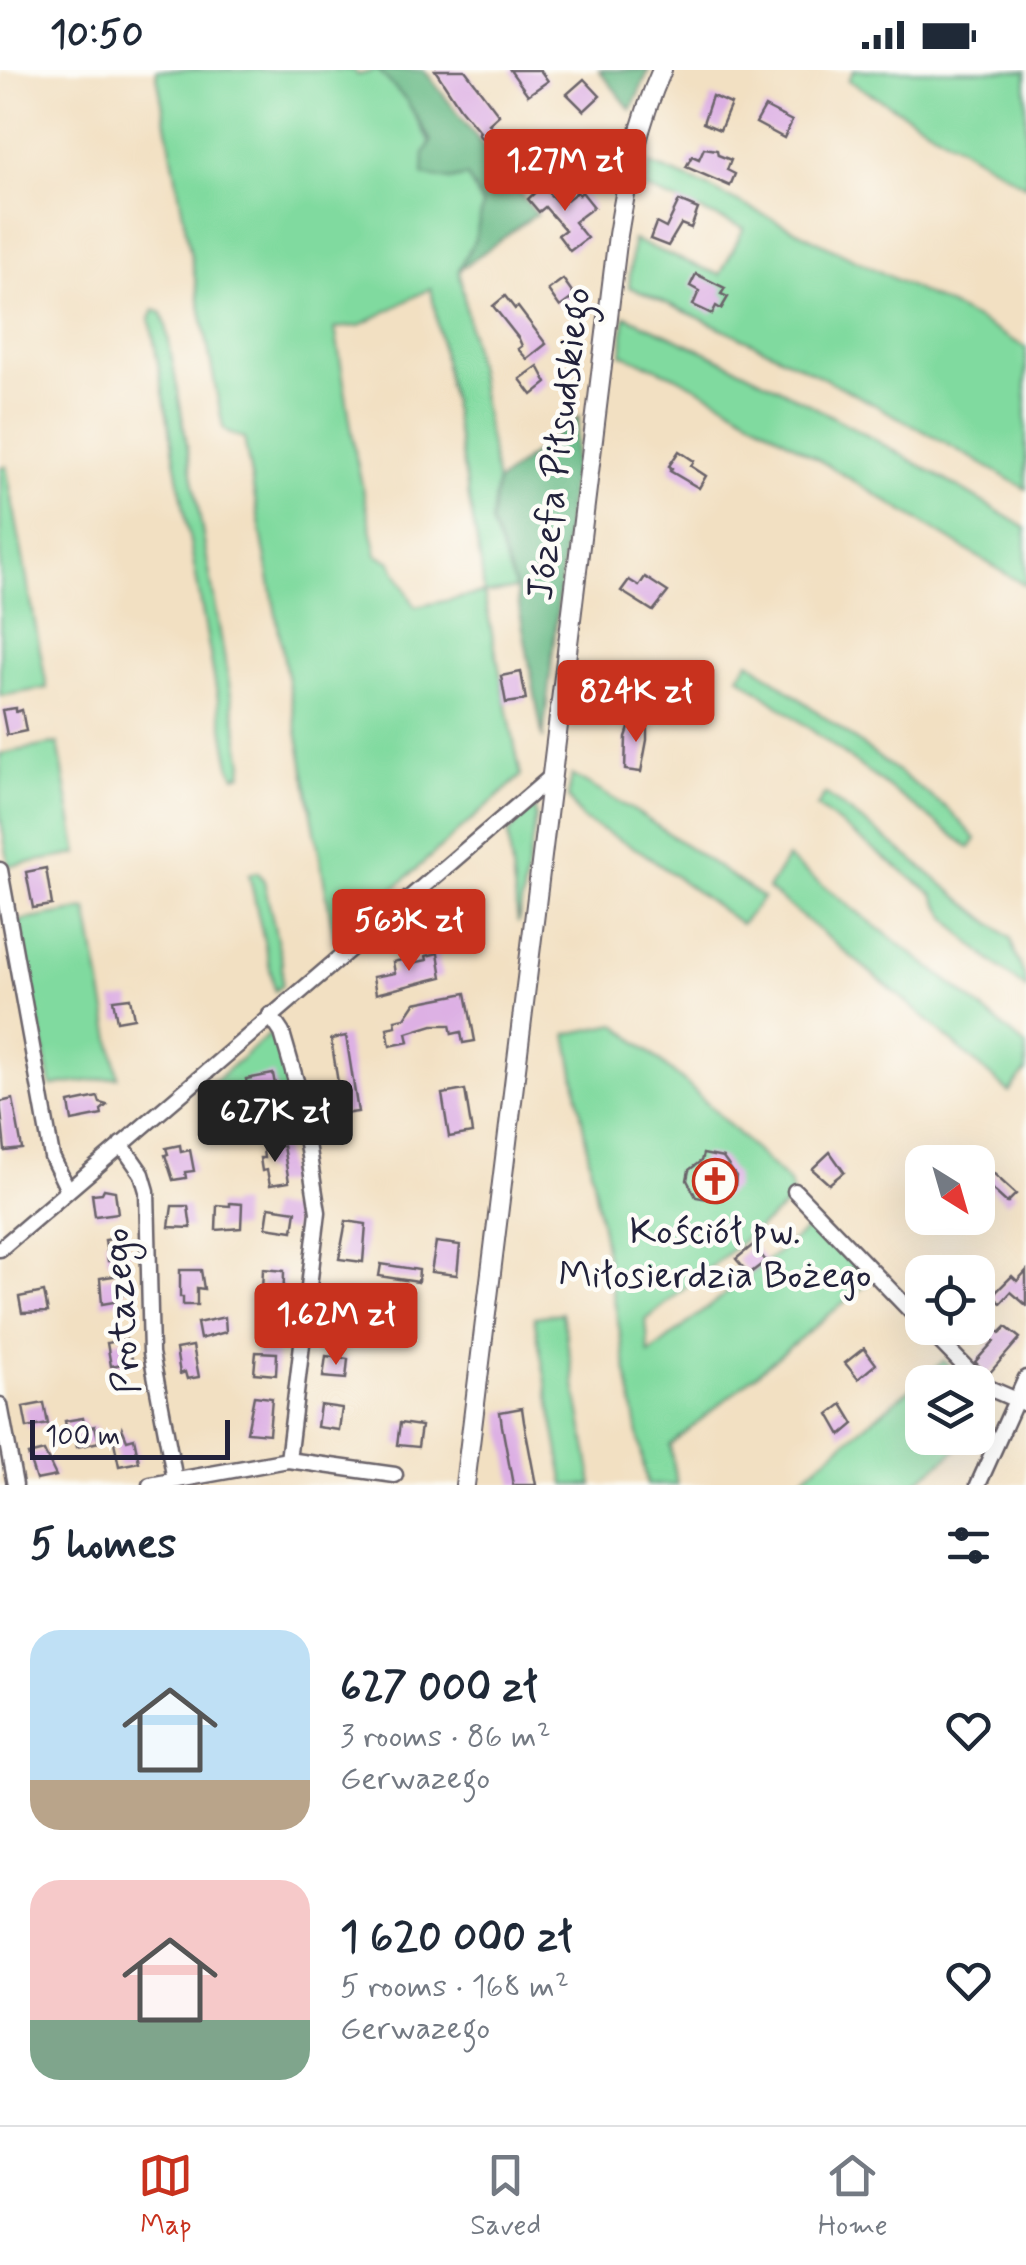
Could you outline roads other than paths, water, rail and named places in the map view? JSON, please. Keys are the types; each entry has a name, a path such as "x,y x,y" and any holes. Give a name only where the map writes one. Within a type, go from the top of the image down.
{"street":[{"name":"Józefa Piłsudskiego","path":"464,1485 618,235 632,160 662,70"},
{"path":"0,1249 552,776"},
{"path":"0,870 52,1158 68,1190"},
{"path":"270,1015 282,1034 293,1067 318,1212 288,1460"},
{"name":"Protazego","path":"121,1144 142,1174 147,1192 151,1353 175,1480"},
{"path":"795,1191 905,1306"},
{"path":"943,1345 984,1386 1021,1402"},
{"path":"978,1485 1021,1402 1026,1378"},
{"path":"0,1406 16,1485"},
{"path":"150,1485 288,1460 395,1475"}],"place":[{"name":"Kościół pw. Miłosierdzia Bożego","path":"715,1181"}]}
